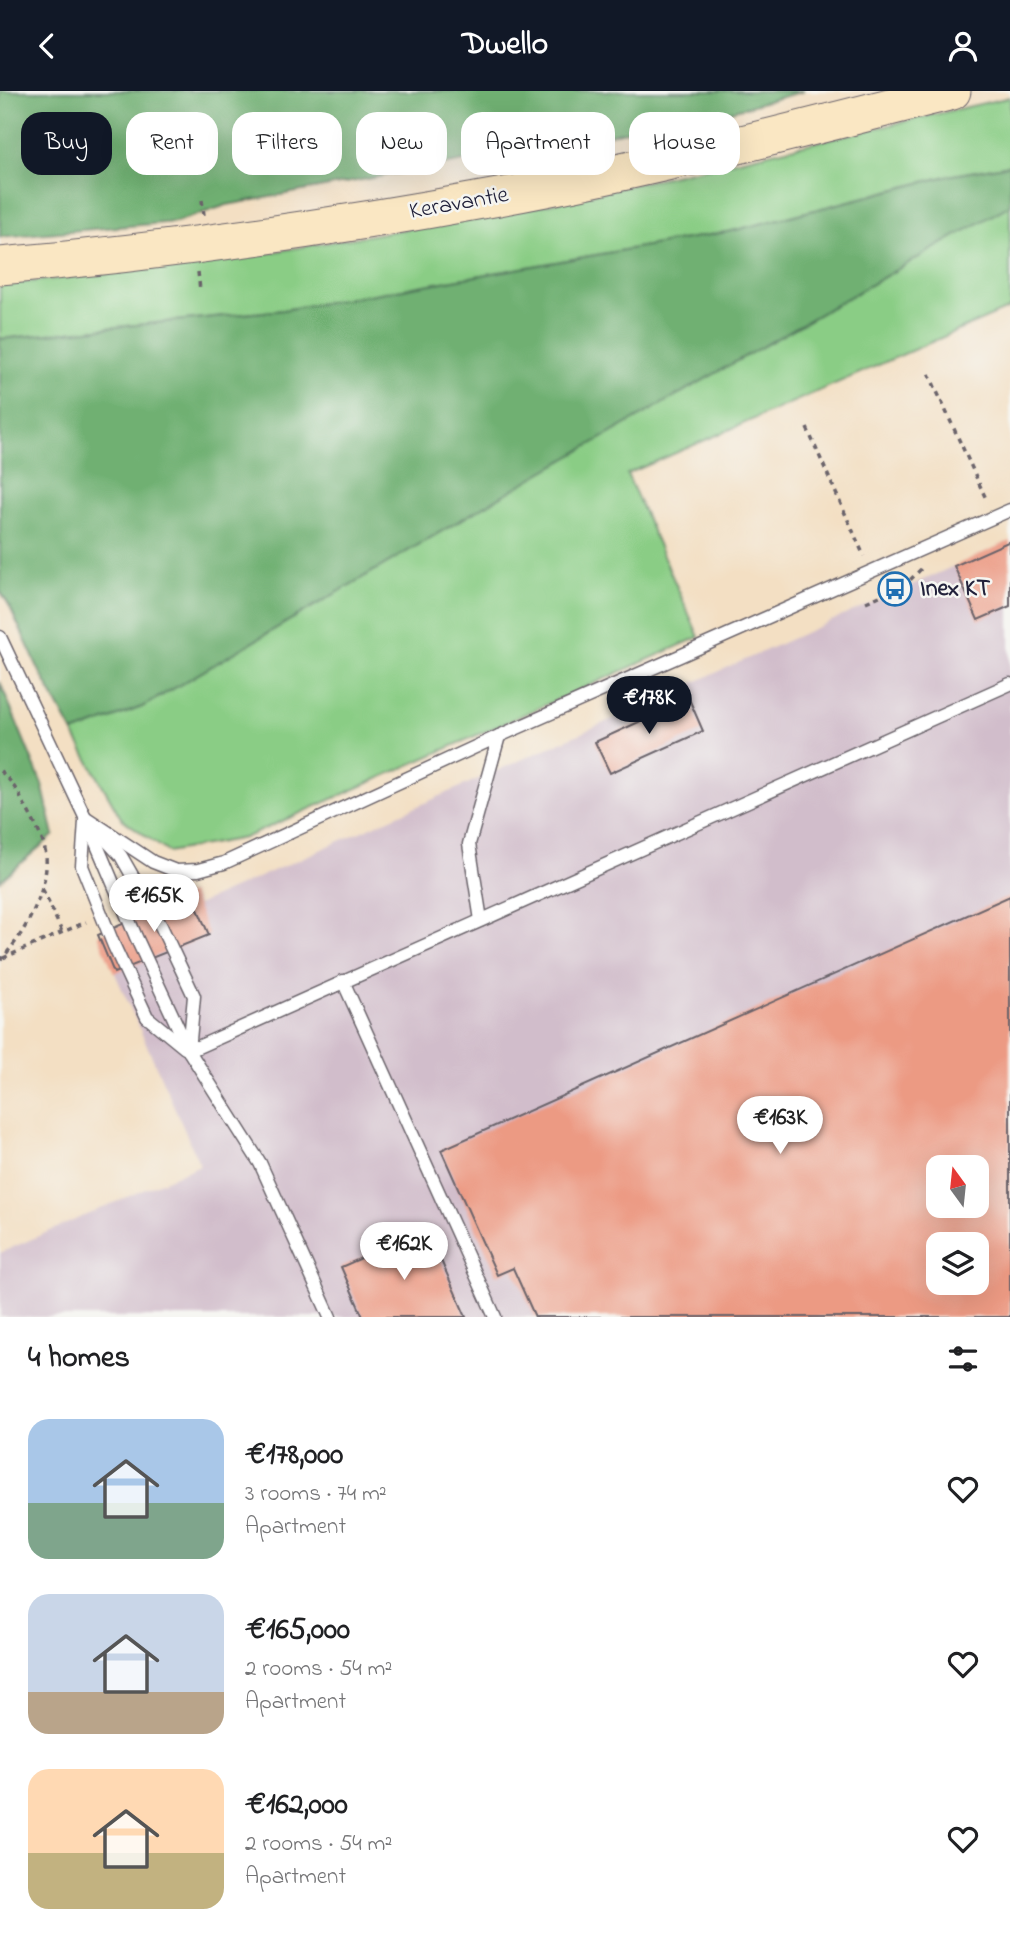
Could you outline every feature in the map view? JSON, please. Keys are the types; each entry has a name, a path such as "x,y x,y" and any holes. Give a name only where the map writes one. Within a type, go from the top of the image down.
{"main road":[{"name":"Keravantie","path":"0,267 208,244 495,198 626,171 952,91"}],"lane":[{"path":"85,817 153,862 176,871 198,870 224,863 499,736 1010,510"},
{"path":"0,637 85,817 136,937 189,1051 260,1163 330,1317"},
{"path":"189,1051 1010,684"},
{"path":"481,919 469,844 499,736"},
{"path":"85,817 82,866 114,946 147,1017 189,1051"},
{"path":"85,817 121,856 161,926 194,996 189,1051"},
{"path":"343,981 495,1317"}],"path":[{"path":"929,374 995,517"},
{"path":"807,428 864,558"},
{"path":"866,602 905,585 925,565"},
{"path":"0,771 8,776 19,794 34,822 46,855 43,890 17,942 1,960"},
{"path":"43,890 62,932"},
{"path":"1,960 92,919"}],"shaded area":[{"path":"1010,541 1010,1317 0,1317 0,1253 200,1165 98,935 191,893 197,905"}],"green space":[{"path":"0,91 804,91 728,112 629,112 629,131 615,133 615,112 461,112 461,162 447,164 447,112 356,112 356,175 389,175 227,205 176,222 0,237"},
{"path":"1010,97 1010,165 947,176 732,231 283,310 0,339 0,285 220,261 545,205 674,175 740,175 740,160"},
{"path":"1010,165 1010,205 534,477 142,707 73,733 0,591 0,339 283,310 732,231 947,176"},
{"path":"1010,205 1010,308 627,474 699,637 244,838 168,852 121,818 73,733 142,707 534,477"},
{"path":"0,682 42,784 54,835 0,881"}],"building":[{"path":"1010,541 1010,606 978,620 954,566"},
{"path":"689,699 703,731 610,773 595,742"},
{"path":"191,893 209,935 114,973 98,935"},
{"path":"1010,896 1010,1317 535,1317 513,1268 497,1275 441,1150"},
{"path":"427,1229 466,1317 363,1317 341,1267"}],"place":[{"name":"Inex KT","path":"895,589"}]}
